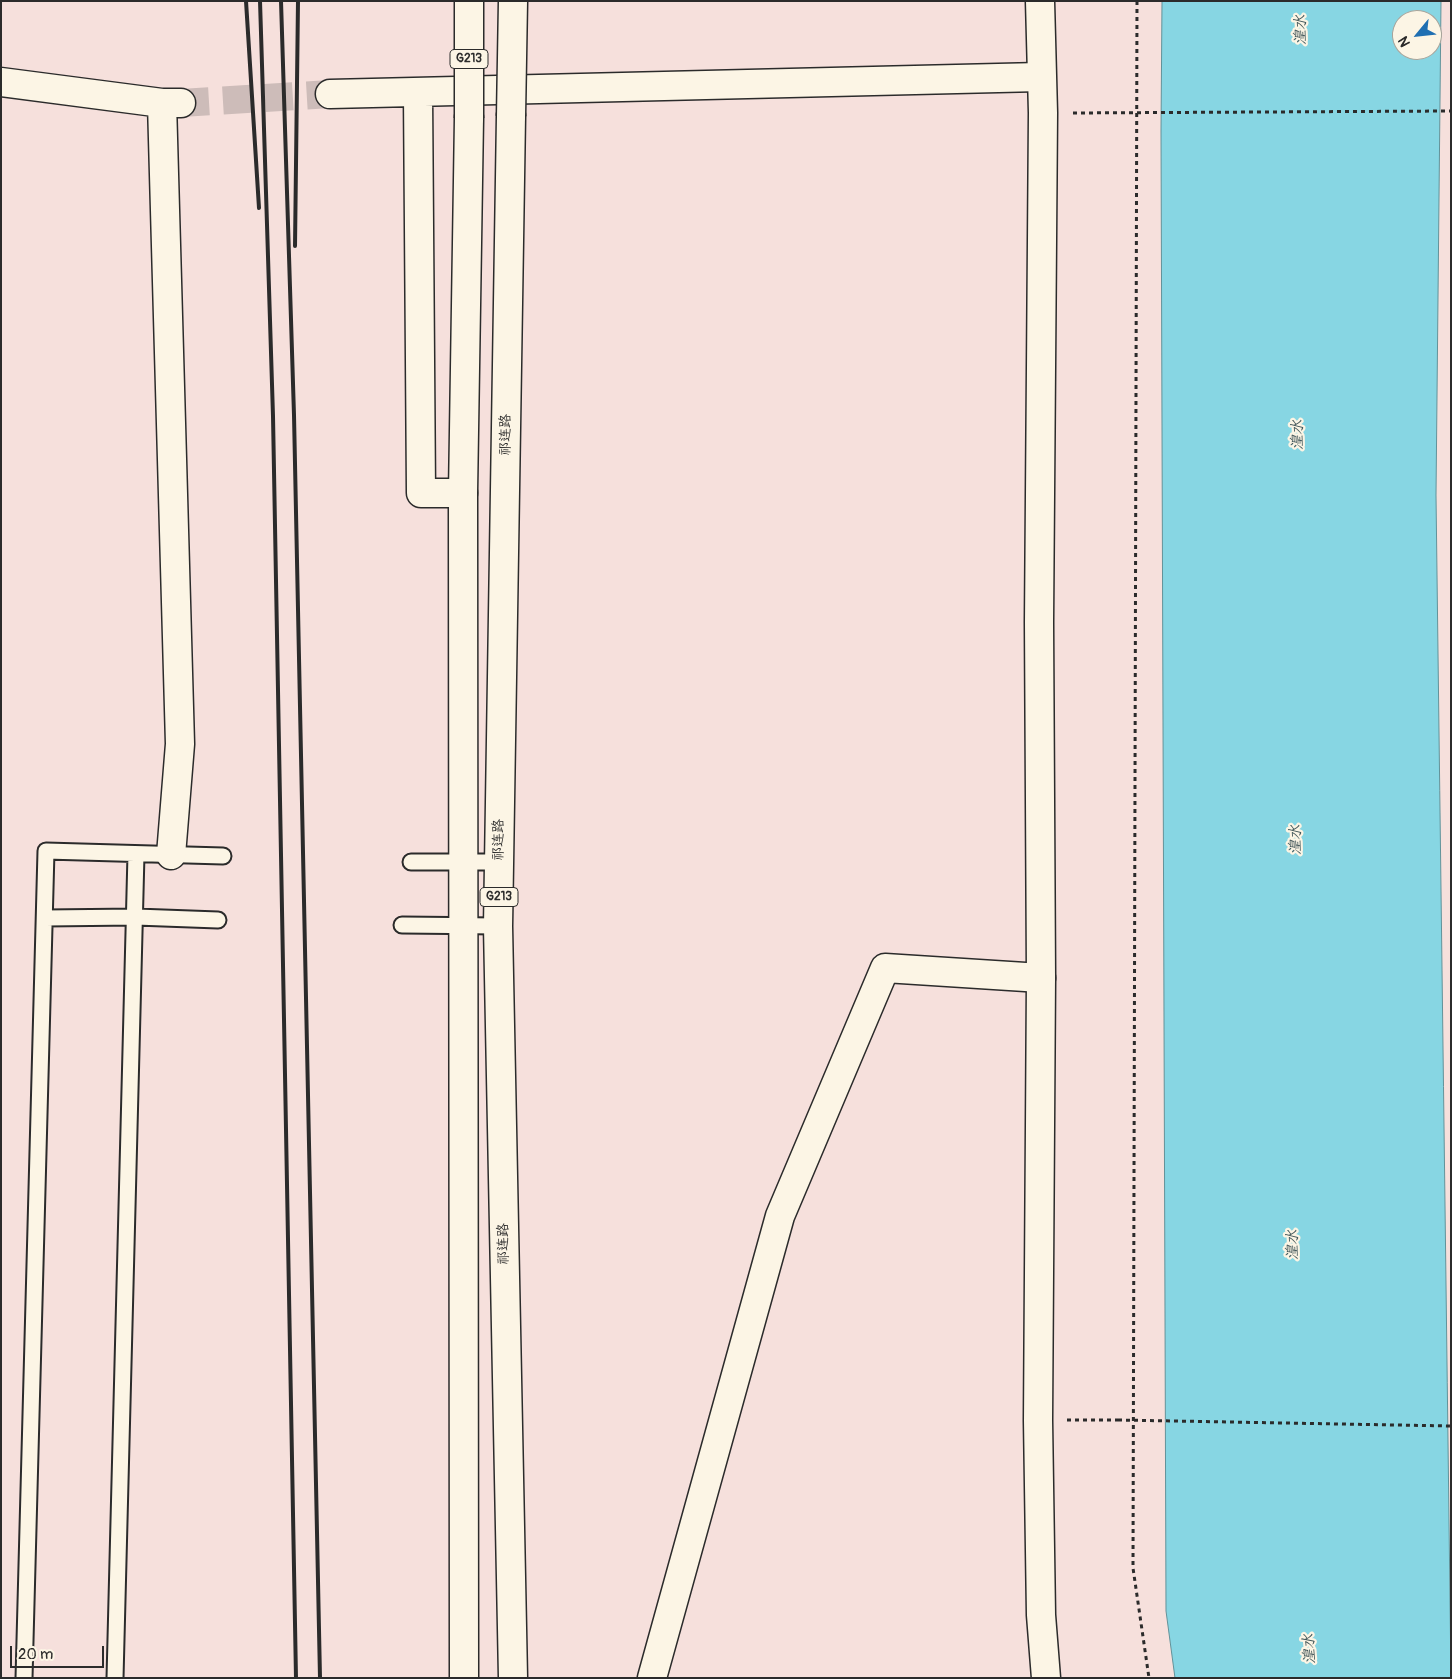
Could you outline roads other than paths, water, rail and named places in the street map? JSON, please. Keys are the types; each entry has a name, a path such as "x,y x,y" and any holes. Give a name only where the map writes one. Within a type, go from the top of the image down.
{"main road":[{"name":"G213","path":"464,1678 463,492 468,1"},
{"name":"祁连路","path":"512,1678 498,926 513,1"},
{"path":"1040,1 1042,113 1039,622 1041,978 1038,1420 1041,1615 1046,1678"},
{"path":"330,94 418,94 1040,77"},
{"path":"1,82 172,103 180,744 171,855"},
{"path":"418,94 422,493 463,492"},
{"path":"652,1678 780,1216 885,968 1041,978"}],"lane":[{"path":"24,1678 46,851 223,856"},
{"path":"115,1678 136,917 136,854"},
{"path":"411,862 499,862"},
{"path":"45,918 136,917 218,920"},
{"path":"402,925 462,924 498,926"}],"water":[{"name":"湟水","path":"1162,1 1441,1 1441,10 1392,10 1392,60 1440,60 1436,495 1451,1678 1175,1678 1166,1611"}],"tunnel":[{"path":"181,103 330,94"}],"railway":[{"path":"246,1 259,208"},
{"path":"260,1 273,416 296,1678"},
{"path":"281,1 294,415 320,1678"},
{"path":"295,246 298,1"}]}
